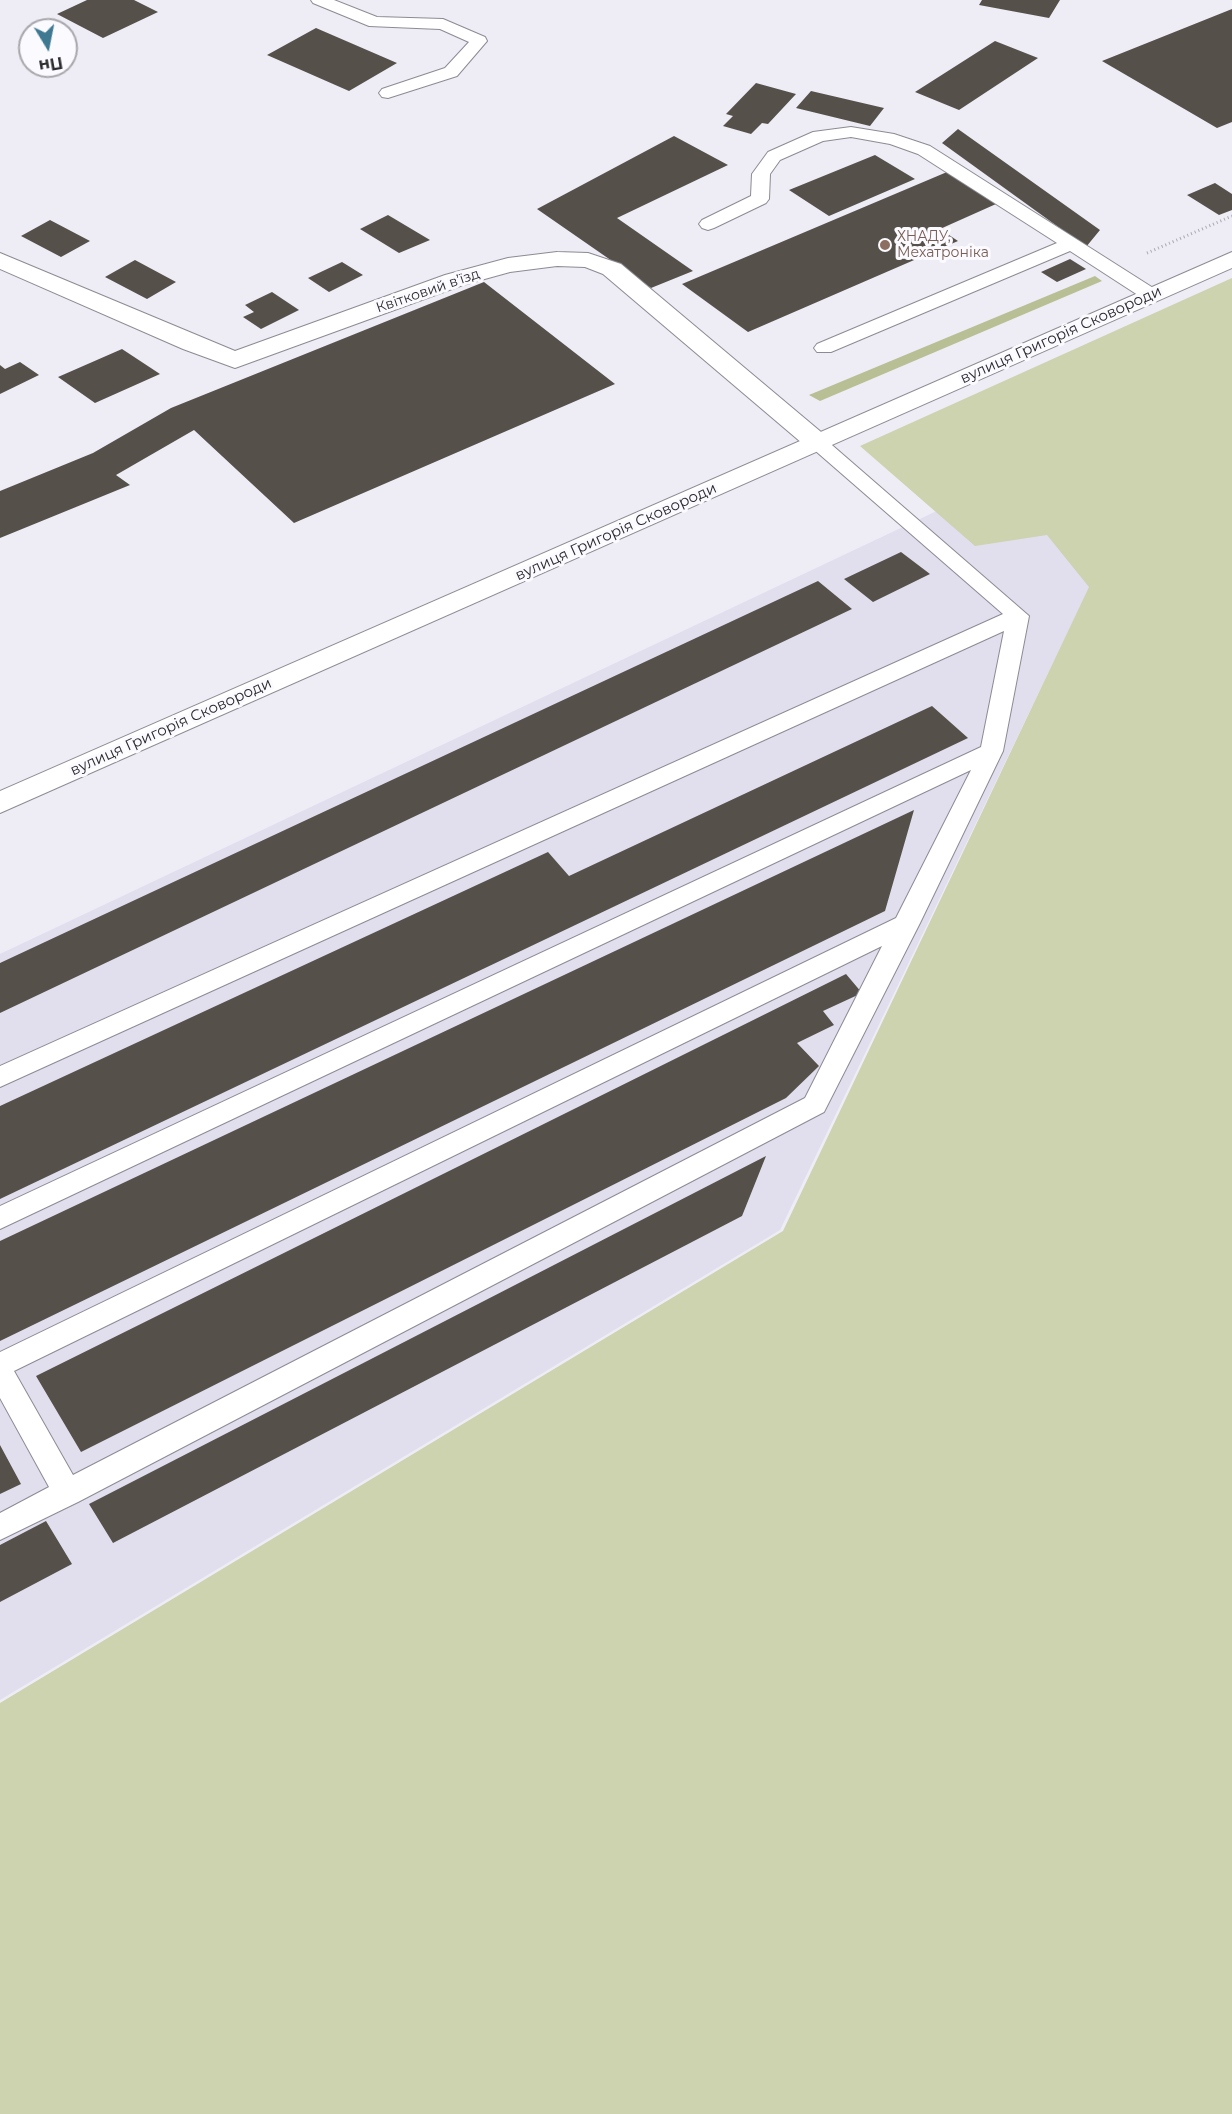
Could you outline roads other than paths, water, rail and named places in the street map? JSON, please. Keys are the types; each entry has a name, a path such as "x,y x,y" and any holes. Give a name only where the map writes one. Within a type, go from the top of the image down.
{"street":[{"name":"Квітковий в’їзд","path":"0,260 192,344 235,360 454,280 508,265 557,259 588,260 612,269 818,443"},
{"name":"вулиця Григорія Сковороди","path":"0,803 1232,259"}],"lane":[{"path":"319,0 375,22 442,24 478,41 450,72 388,93"},
{"path":"708,224 760,199 761,174 774,156 819,136 851,132 894,139 924,150 1151,295"},
{"path":"824,348 1071,244"},
{"path":"818,443 1018,616"},
{"path":"0,1527 815,1106 992,751 1018,616"},
{"path":"0,1077 1018,616"},
{"path":"0,1218 992,751"},
{"path":"0,1365 908,923"},
{"path":"0,1372 68,1493"}],"place":[{"name":"ХНАДУ, Мехатроніка","path":"885,245"}]}
